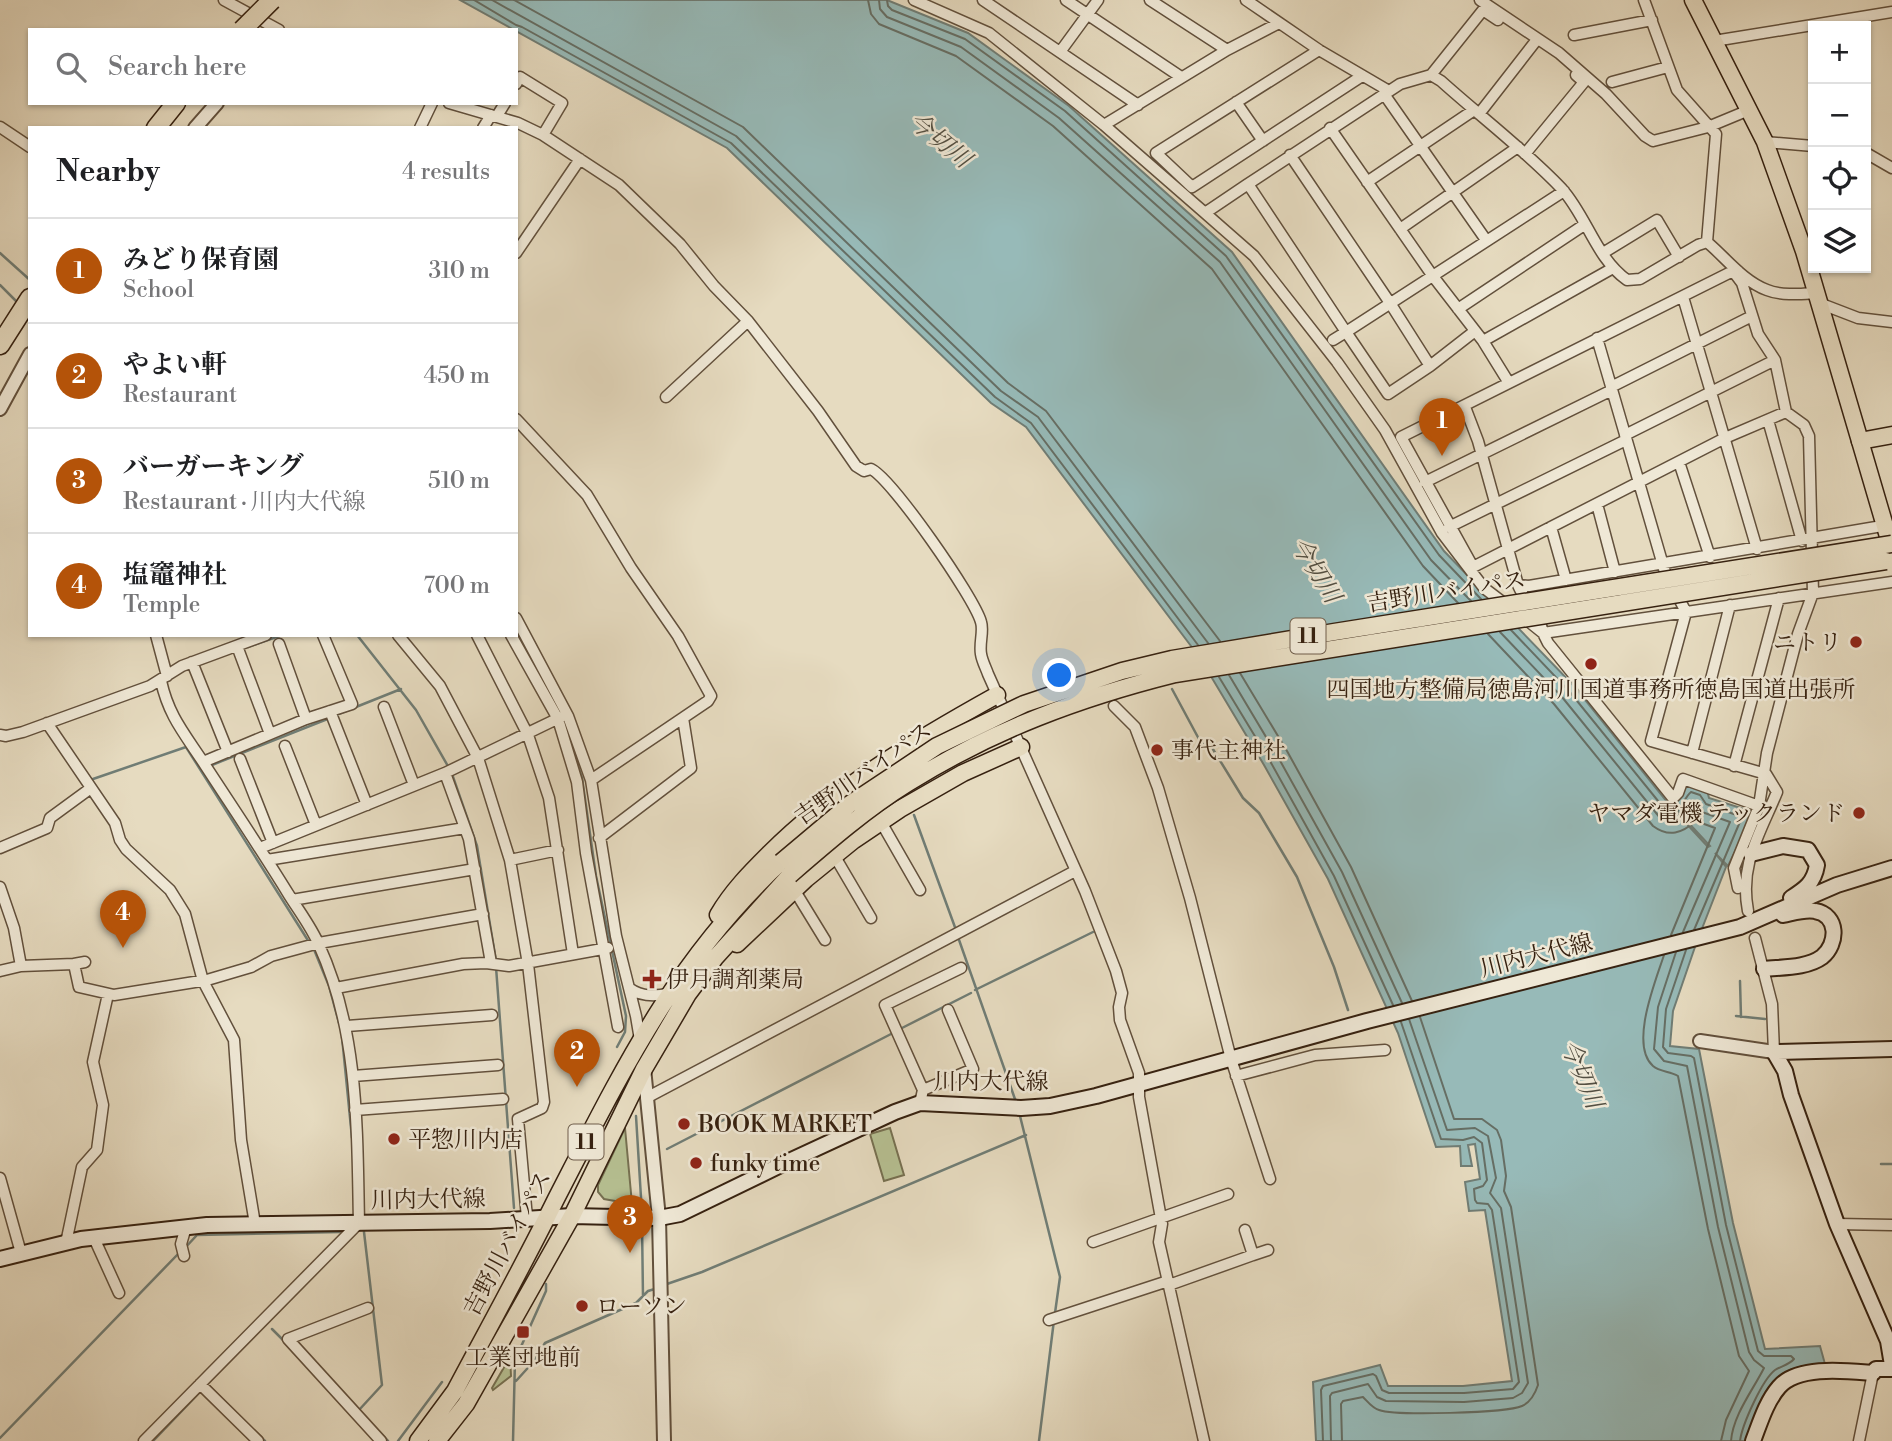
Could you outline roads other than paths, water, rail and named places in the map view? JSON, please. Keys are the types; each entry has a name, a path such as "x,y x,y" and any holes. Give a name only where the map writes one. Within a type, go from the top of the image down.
{"highway":[{"path":"244,28 272,0"},
{"path":"158,126 174,105"},
{"path":"0,345 28,301"}],"main road":[{"path":"1693,0 1765,142 1804,251 1860,441 1889,525 1892,550"},
{"path":"1860,441 1892,436"},
{"name":"吉野川バイパス","path":"437,1441 466,1404 572,1216 644,1069 688,994 715,958 850,804 937,746 1024,704 1122,671 1172,659 1892,544"},
{"name":"吉野川バイパス","path":"418,1441 455,1391 639,1040 707,940 740,902 789,876 906,784 1031,718 1125,687 1175,674 1892,560"},
{"name":"11","path":"707,940 719,913 741,881 796,827 881,764 997,695"},
{"name":"11","path":"789,876 834,855 881,822 974,767 1021,747"},
{"path":"1751,854 1783,846 1799,847 1808,850 1817,865 1810,885 1754,915"},
{"name":"川内大代線","path":"0,1259 94,1238 186,1227 572,1216 647,1218 680,1214 922,1097 1017,1108 1078,1101 1380,1018 1707,936 1754,915 1892,868"},
{"path":"1754,915 1816,911 1826,915 1833,925 1835,936 1832,948 1821,958 1806,964 1764,969"},
{"path":"1754,1441 1767,1404 1781,1384 1806,1373 1873,1373 1876,1369 1892,1367 1888,1341 1872,1298 1837,1224 1785,1071 1774,1052 1892,1049"}],"street":[{"path":"224,0 275,28"},
{"path":"914,0 989,33 1104,125 1254,256 1337,362 1385,430 1442,533 1484,588 1543,633 1892,582"},
{"path":"983,0 1138,105"},
{"path":"1066,0 1181,78"},
{"path":"1060,52 1098,0"},
{"path":"1150,0 1227,50"},
{"path":"1246,0 1386,92 1486,240"},
{"path":"1480,0 1559,53 1606,94 1645,136 1653,141 1709,127 1749,110"},
{"path":"1644,0 1677,90 1716,134 1707,242 1736,271 1768,290 1818,298 1858,318 1892,322"},
{"path":"1205,213 1386,92 1400,84 1431,75 1483,10 1535,42 1584,82 1522,150 1400,229"},
{"path":"1714,41 1892,12"},
{"path":"1574,35 1651,20"},
{"path":"1104,125 1227,50 1279,23"},
{"path":"1367,182 1477,112 1535,42"},
{"path":"1319,50 1156,153 1192,187 1362,76"},
{"path":"1612,82 1668,67"},
{"path":"1431,75 1522,150 1563,191 1613,268 1627,280 1640,278 1707,242"},
{"path":"518,81 520,78 562,103 543,135"},
{"path":"1236,102 1263,141"},
{"path":"197,126 215,105"},
{"path":"421,126 431,105"},
{"path":"456,105 518,123 543,135 619,185 653,216 748,321 818,411 856,466 864,471 871,469 877,472 896,492 964,588 983,625 981,654 997,695 1116,971 1122,993 1119,1020 1139,1073 1139,1097 1161,1217 1159,1242 1204,1441"},
{"path":"485,126 503,105"},
{"path":"0,127 28,146"},
{"path":"1330,128 1432,275 1483,341 1508,383"},
{"path":"1765,142 1808,146"},
{"path":"1290,155 1430,366"},
{"path":"1871,155 1890,164"},
{"path":"518,250 580,159"},
{"path":"1248,184 1388,394 1475,331"},
{"path":"1334,340 1563,191"},
{"path":"1603,253 1657,220 1679,257"},
{"path":"1458,309 1584,225"},
{"path":"1483,341 1613,268"},
{"path":"1736,271 1401,438 1473,567 1725,438 1786,412"},
{"path":"1736,271 1758,334 1775,360 1786,412 1804,425 1809,436 1807,540 1813,593 1798,634 1767,753 1766,774 1759,806 1734,868 1738,888"},
{"path":"1682,297 1756,549"},
{"path":"1425,482 1752,316"},
{"path":"666,397 748,321"},
{"path":"1597,338 1662,565 1686,612 1651,741 1766,774 1777,792 1751,854 1744,890 1754,915"},
{"path":"0,409 28,358"},
{"path":"1449,527 1775,360"},
{"path":"1465,407 1482,455 1518,585 1525,601 1542,625 1548,643 1673,798 1683,779 1759,806"},
{"path":"1768,420 1807,540"},
{"path":"518,421 587,495 631,568 678,636 711,696 708,701 591,780"},
{"path":"1679,462 1710,557"},
{"path":"1597,504 1615,572"},
{"path":"1518,585 1529,586 1662,565 1889,525"},
{"path":"1551,527 1566,580"},
{"path":"1734,766 1779,598"},
{"path":"1692,753 1730,605"},
{"path":"518,622 591,780 618,1027"},
{"path":"144,1441 359,1223 352,1076 347,1026 336,988 319,943 260,848 170,714 156,637"},
{"path":"0,735 6,736 121,698 164,678 181,666 261,637"},
{"path":"203,762 306,719 352,704 324,637"},
{"path":"400,637 440,686 478,758 510,860 528,964 544,1102 542,1108 519,1119 527,1219"},
{"path":"478,637 528,735 549,798 573,954"},
{"path":"512,637 562,717 578,782 586,853 610,947 629,988 639,1040 648,1097 647,1218 662,1278 664,1441"},
{"path":"279,644 306,719"},
{"path":"237,646 270,734"},
{"path":"192,662 228,752"},
{"path":"1114,706 1135,727 1158,788 1190,898 1231,1059 1270,1179"},
{"path":"384,707 414,785"},
{"path":"330,711 367,805"},
{"path":"260,848 449,772 562,717"},
{"path":"599,838 691,768 683,718"},
{"path":"950,722 974,767"},
{"path":"47,723 115,823 126,849 170,890 185,914 203,981 234,1040 242,1140 255,1224"},
{"path":"285,746 316,825"},
{"path":"240,759 273,843"},
{"path":"449,772 475,869 494,964"},
{"path":"0,848 47,828 50,818 91,788"},
{"path":"881,822 920,890"},
{"path":"267,860 465,828"},
{"path":"510,860 558,850"},
{"path":"834,855 871,918"},
{"path":"292,900 475,869"},
{"path":"648,1097 1075,871"},
{"path":"789,876 825,940"},
{"path":"0,887 14,928 22,966"},
{"path":"0,971 22,966 79,963 79,987 108,994 203,981 251,967 271,956 319,943 483,914"},
{"path":"1700,1041 1774,1052 1772,1004 1755,939"},
{"path":"336,988 463,964 528,964 610,947"},
{"path":"948,1010 973,1069 922,1097 885,1005 961,968"},
{"path":"629,988 650,996 670,993"},
{"path":"66,1243 82,1167 97,1150 103,1105 93,1062 108,994"},
{"path":"347,1026 492,1015"},
{"path":"1236,1076 1315,1055 1385,1049"},
{"path":"352,1076 498,1065"},
{"path":"355,1110 502,1099"},
{"path":"0,1178 21,1253"},
{"path":"1093,1242 1228,1194"},
{"path":"1837,1224 1892,1225"},
{"path":"184,1256 181,1244 186,1227"},
{"path":"1245,1230 1253,1255"},
{"path":"94,1238 119,1293"},
{"path":"1054,1319 1268,1251"},
{"path":"368,1308 288,1339 381,1441"},
{"path":"1859,1441 1873,1373"},
{"path":"200,1384 258,1441"}],"water":[{"name":"今切川","path":"460,0 887,0 968,33 1069,106 1232,252 1444,551 1574,686 1672,808 1708,847 1710,846 1673,806 1686,783 1707,790 1709,798 1754,812 1728,866 1715,853 1726,867 1673,1011 1670,1046 1699,1049 1733,1223 1765,1349 1820,1346 1825,1364 1794,1368 1778,1377 1763,1398 1746,1441 1316,1441 1313,1382 1380,1365 1388,1386 1463,1386 1512,1381 1485,1210 1469,1211 1465,1182 1480,1179 1475,1144 1468,1145 1472,1166 1461,1166 1460,1146 1436,1147 1398,1033 1328,879 1264,765 1200,658 1026,427 991,403 727,148 518,32 518,28 511,28"}],"waterway":[{"path":"0,253 28,278"},
{"path":"0,285 17,302"},
{"path":"518,636 557,707"},
{"path":"248,647 276,637"},
{"path":"359,637 416,710 449,768"},
{"path":"336,715 401,689"},
{"path":"1172,689 1200,741 1211,746 1243,798 1259,813 1297,877 1334,967 1348,1010"},
{"path":"212,765 330,718"},
{"path":"569,739 582,778 596,876 626,1016 625,1032 617,1047"},
{"path":"93,779 186,747 309,942"},
{"path":"452,774 477,846 496,961"},
{"path":"914,815 956,930"},
{"path":"975,990 1093,932"},
{"path":"958,937 1016,1102"},
{"path":"313,947 329,986 339,1023"},
{"path":"496,967 514,1208"},
{"path":"1740,981 1741,1017"},
{"path":"902,1028 971,993"},
{"path":"1736,1016 1765,1019"},
{"path":"667,1149 893,1033"},
{"path":"342,1037 352,1138"},
{"path":"1019,1112 1060,1277 1055,1313"},
{"path":"636,1116 642,1214"},
{"path":"664,1285 702,1272 1026,1135"},
{"path":"1881,1164 1892,1164"},
{"path":"642,1224 643,1297"},
{"path":"184,1249 197,1235 340,1232"},
{"path":"359,1410 382,1385 364,1232"},
{"path":"0,1438 179,1253"},
{"path":"513,1441 515,1360 546,1291 546,1284"},
{"path":"516,1381 535,1360 545,1343 636,1303 648,1291 658,1288"},
{"path":"1039,1441 1054,1320"},
{"path":"272,1329 286,1343"},
{"path":"398,1441 442,1382"},
{"path":"209,1386 265,1441"},
{"path":"153,1441 199,1393"},
{"path":"382,1435 388,1441"}],"place":[{"name":"みどり保育園","path":"1442,456"},
{"name":"ニトリ","path":"1856,642"},
{"name":"四国地方整備局徳島河川国道事務所徳島国道出張所","path":"1591,664"},
{"name":"事代主神社","path":"1157,750"},
{"name":"ヤマダ電機 テックランド","path":"1859,813"},
{"name":"塩竈神社","path":"123,948"},
{"name":"伊月調剤薬局","path":"652,979"},
{"name":"やよい軒","path":"577,1087"},
{"name":"BOOK MARKET","path":"684,1124"},
{"name":"平惣川内店","path":"394,1139"},
{"name":"funky time","path":"696,1163"},
{"name":"バーガーキング","path":"630,1253"},
{"name":"ローソン","path":"582,1306"},
{"name":"工業団地前","path":"523,1332"}]}
